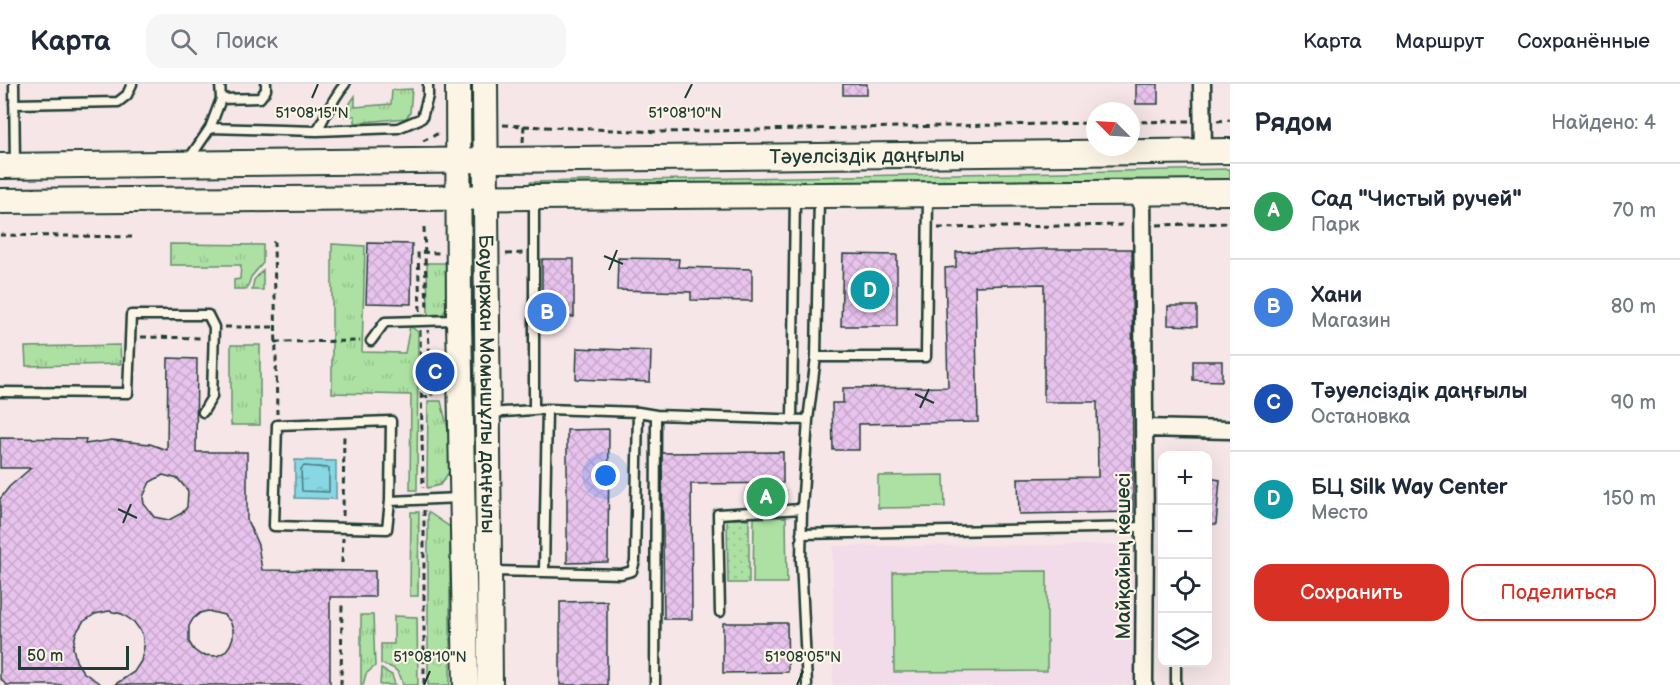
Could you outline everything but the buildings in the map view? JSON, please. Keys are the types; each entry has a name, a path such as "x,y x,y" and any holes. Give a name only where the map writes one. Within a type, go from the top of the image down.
{"main road":[{"name":"Бауыржан Момышұлы даңғылы","path":"458,84 459,320 466,685"},
{"name":"Бауыржан Момышұлы даңғылы","path":"485,84 484,198 490,685"},
{"name":"Тәуелсіздік даңғылы","path":"7,165 1230,151"},
{"name":"Тәуелсіздік даңғылы","path":"0,201 1230,192"}],"street":[{"path":"1202,84 1203,151"},
{"name":"Майқайың көшесі","path":"1142,192 1144,685"},
{"path":"1144,428 1230,430"}],"lane":[{"path":"7,165 14,84"},
{"path":"14,104 118,102 127,95 132,84"},
{"path":"187,162 210,128 221,99 220,84"},
{"path":"221,99 260,98 266,90 266,84"},
{"path":"316,131 328,113 335,95 345,84"},
{"path":"210,128 316,131 398,128 422,118 428,96 428,84"},
{"path":"816,357 926,357 928,194"},
{"path":"807,685 801,534 808,420 816,357 819,195"},
{"path":"792,420 795,196"},
{"path":"534,198 534,410"},
{"path":"0,392 128,393 131,315 208,315 214,327 212,398 203,412"},
{"path":"371,341 384,322 459,320"},
{"path":"487,413 547,409 808,420"},
{"path":"544,572 547,409"},
{"path":"488,571 621,574 634,569 638,412"},
{"path":"655,685 656,415"},
{"path":"391,421 390,501 387,529 273,526 277,425 344,423 391,421"},
{"path":"390,501 463,497"},
{"path":"720,612 718,514 802,509"},
{"path":"801,534 1145,527"},
{"path":"1176,667 1176,685"}],"path":[{"path":"1140,122 1230,120"},
{"path":"496,125 659,132 1086,123"},
{"path":"522,150 524,125"},
{"path":"927,228 1230,223"},
{"path":"0,235 132,237"},
{"path":"274,241 277,425"},
{"path":"424,685 418,252 446,254"},
{"path":"498,254 527,253"},
{"path":"214,327 275,327"},
{"path":"130,337 214,339"},
{"path":"275,342 371,341"},
{"path":"342,563 344,423"},
{"path":"341,685 342,603"}],"shaded area":[{"path":"1136,545 1136,685 833,685 833,546"}],"green space":[{"path":"412,89 410,113 406,118 355,123 355,116 345,116 355,96 355,107 391,104 392,90"},
{"path":"1230,169 1230,179 530,194 530,182"},
{"path":"170,244 263,245 263,263 251,277 247,289 234,289 234,280 240,279 241,265 170,265"},
{"path":"332,244 365,246 362,352 405,353 410,326 418,332 417,490 410,490 411,395 332,393"},
{"path":"427,263 449,263 449,302 443,314 428,315"},
{"path":"263,270 263,290 252,290 254,280"},
{"path":"120,345 121,364 26,366 25,347"},
{"path":"231,345 260,345 260,425 231,425"},
{"path":"428,401 441,401 449,434 449,472 440,485 427,488"},
{"path":"944,475 945,507 878,508 878,476"},
{"path":"746,490 786,491 786,504 746,504"},
{"path":"411,512 419,512 418,596 410,596"},
{"path":"428,512 450,527 450,685 428,685"},
{"path":"786,517 787,583 753,583 754,518"},
{"path":"727,519 749,519 749,583 728,583"},
{"path":"1047,571 1047,671 894,672 893,572"},
{"path":"361,615 373,615 375,666 366,674 363,685 361,685"},
{"path":"394,616 417,617 418,685 403,685 396,670 381,664 381,644 394,644"},
{"path":"381,669 392,675 395,685 380,685"}],"water":[{"path":"295,460 336,461 336,499 295,498"}],"place":[{"name":"БЦ Silk Way Center","path":"870,290"},
{"name":"Хани","path":"547,312"},
{"name":"Тәуелсіздік даңғылы","path":"435,372"},
{"name":"Сад \"Чистый ручей\"","path":"766,497"}]}
